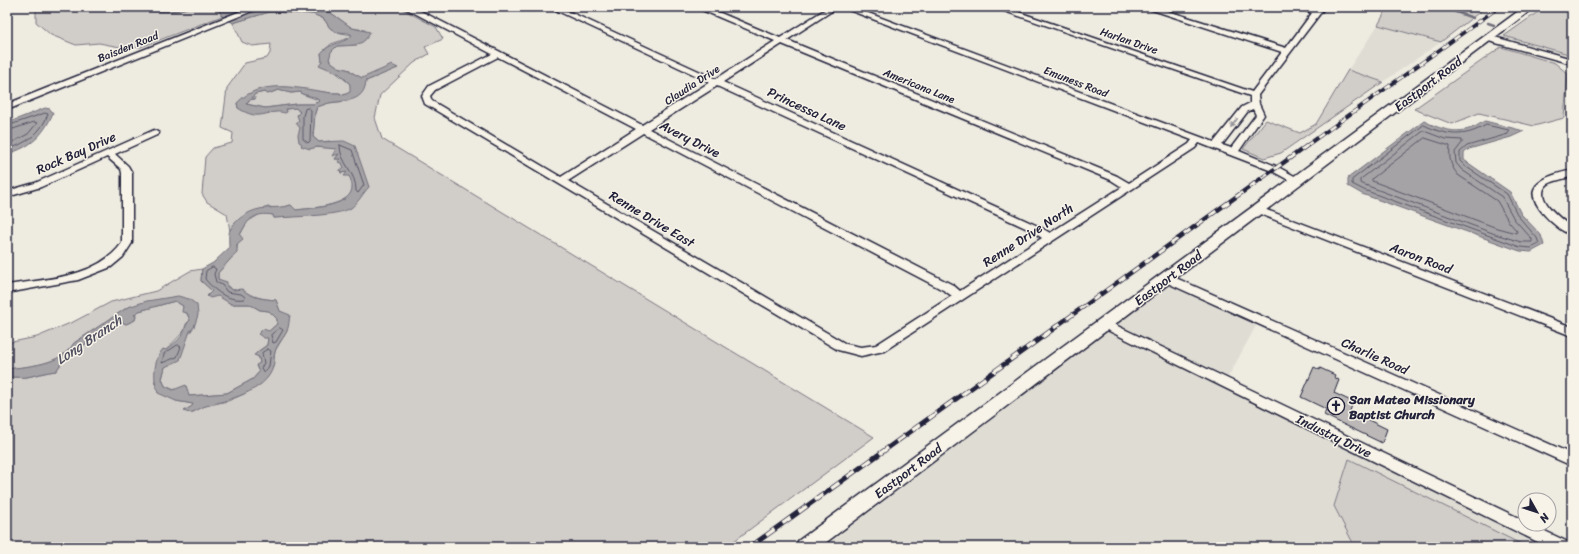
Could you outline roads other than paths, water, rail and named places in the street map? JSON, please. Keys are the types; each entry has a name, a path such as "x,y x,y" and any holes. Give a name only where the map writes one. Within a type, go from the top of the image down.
{"street":[{"name":"Baisden Road","path":"7,107 258,7"},
{"name":"Avery Drive","path":"407,7 949,288 960,296"},
{"name":"Princessa Lane","path":"553,7 1036,229 1050,238"},
{"name":"Americana Lane","path":"699,7 1114,178 1130,186"},
{"name":"Claudia Drive","path":"561,181 834,7"},
{"name":"Emuness Road","path":"845,7 1233,152 1275,169 1297,181"},
{"name":"Harlan Drive","path":"997,7 1254,100"},
{"path":"1147,7 1287,51"},
{"path":"1216,146 1245,109 1254,100 1287,51 1319,10 1299,7"},
{"name":"Eastport Road","path":"805,547 1530,7"},
{"path":"1488,38 1572,62"},
{"name":"Renne Drive East","path":"498,54 438,85 428,92 426,96 430,104 842,348 853,351 872,351"},
{"path":"1233,152 1260,115 1254,100"},
{"name":"Rock Bay Drive","path":"7,194 38,185 154,132"},
{"name":"Renne Drive North","path":"872,351 880,348 1192,146 1197,139"},
{"path":"7,290 82,275 125,255 127,243 127,173 125,168 108,153"},
{"path":"1572,173 1545,182 1539,189 1538,195 1548,214 1572,232"},
{"name":"Aaron Road","path":"1259,210 1572,332"},
{"name":"Charlie Road","path":"1167,278 1572,460"},
{"name":"Industry Drive","path":"1105,324 1563,547"}],"water":[{"path":"136,7 191,7 163,12 149,11"},
{"name":"Long Branch","path":"217,7 233,7 236,11 254,13 272,7 324,10 334,15 352,28 370,32 364,41 356,45 337,46 331,52 329,60 338,67 350,70 362,78 392,65 398,68 366,81 362,93 358,97 347,101 329,103 317,107 315,113 313,137 319,142 344,141 355,146 369,187 356,203 345,211 336,213 302,217 274,218 273,215 266,214 252,218 240,235 243,239 237,244 237,252 218,273 218,279 227,282 227,287 233,290 242,289 258,298 276,300 280,311 290,315 287,331 276,349 274,365 269,376 263,383 245,394 203,407 190,413 184,411 193,404 176,401 158,393 155,382 157,359 163,349 166,350 181,337 190,320 187,313 182,312 183,306 175,301 139,311 134,315 136,316 135,320 126,324 122,322 111,327 100,337 78,348 74,355 63,361 56,371 27,377 7,378 7,369 44,363 61,356 74,343 128,307 147,301 178,296 189,299 197,305 198,315 194,327 190,331 180,360 165,367 162,379 165,386 173,390 186,385 189,396 227,393 253,379 259,372 256,365 260,363 259,357 254,355 267,345 268,338 264,338 258,334 263,329 269,331 277,324 277,319 269,311 260,310 249,304 231,304 218,296 210,298 207,296 212,291 201,281 202,269 213,263 229,248 230,230 233,225 245,214 255,210 291,205 296,210 335,204 350,194 352,186 349,176 344,176 347,172 341,173 340,170 344,168 342,163 338,162 340,159 335,159 339,154 332,156 336,149 317,147 310,149 301,146 302,144 299,142 298,135 300,128 296,123 299,121 297,115 300,112 296,108 286,109 287,112 285,113 275,112 263,115 254,115 238,108 237,103 247,95 269,87 295,88 340,93 344,95 350,92 350,84 340,74 319,65 322,61 321,53 325,49 349,38 352,35 349,33 336,32 330,28 324,19 313,14 269,12 233,23 222,16","holes":["278,90 291,93 301,92 302,94 314,97 320,101 313,104 297,104 265,108 246,104 249,100 256,98 252,98 255,94 265,92 268,94"]},
{"path":"45,108 50,109 53,113 45,128 35,140 23,148 7,154 7,123"},
{"path":"1424,121 1442,129 1455,131 1468,129 1485,121 1524,131 1511,137 1469,149 1464,153 1464,160 1510,192 1521,214 1541,235 1544,245 1531,252 1520,251 1362,194 1348,186 1348,178"}],"waterway":[{"path":"1442,7 1473,18"},
{"path":"1488,23 1494,25"}],"railway":[{"path":"1306,146 1499,7"},
{"path":"1054,328 1308,145"},
{"path":"750,547 1056,327"}],"place":[{"name":"San Mateo Missionary Baptist Church","path":"1336,406"}]}
